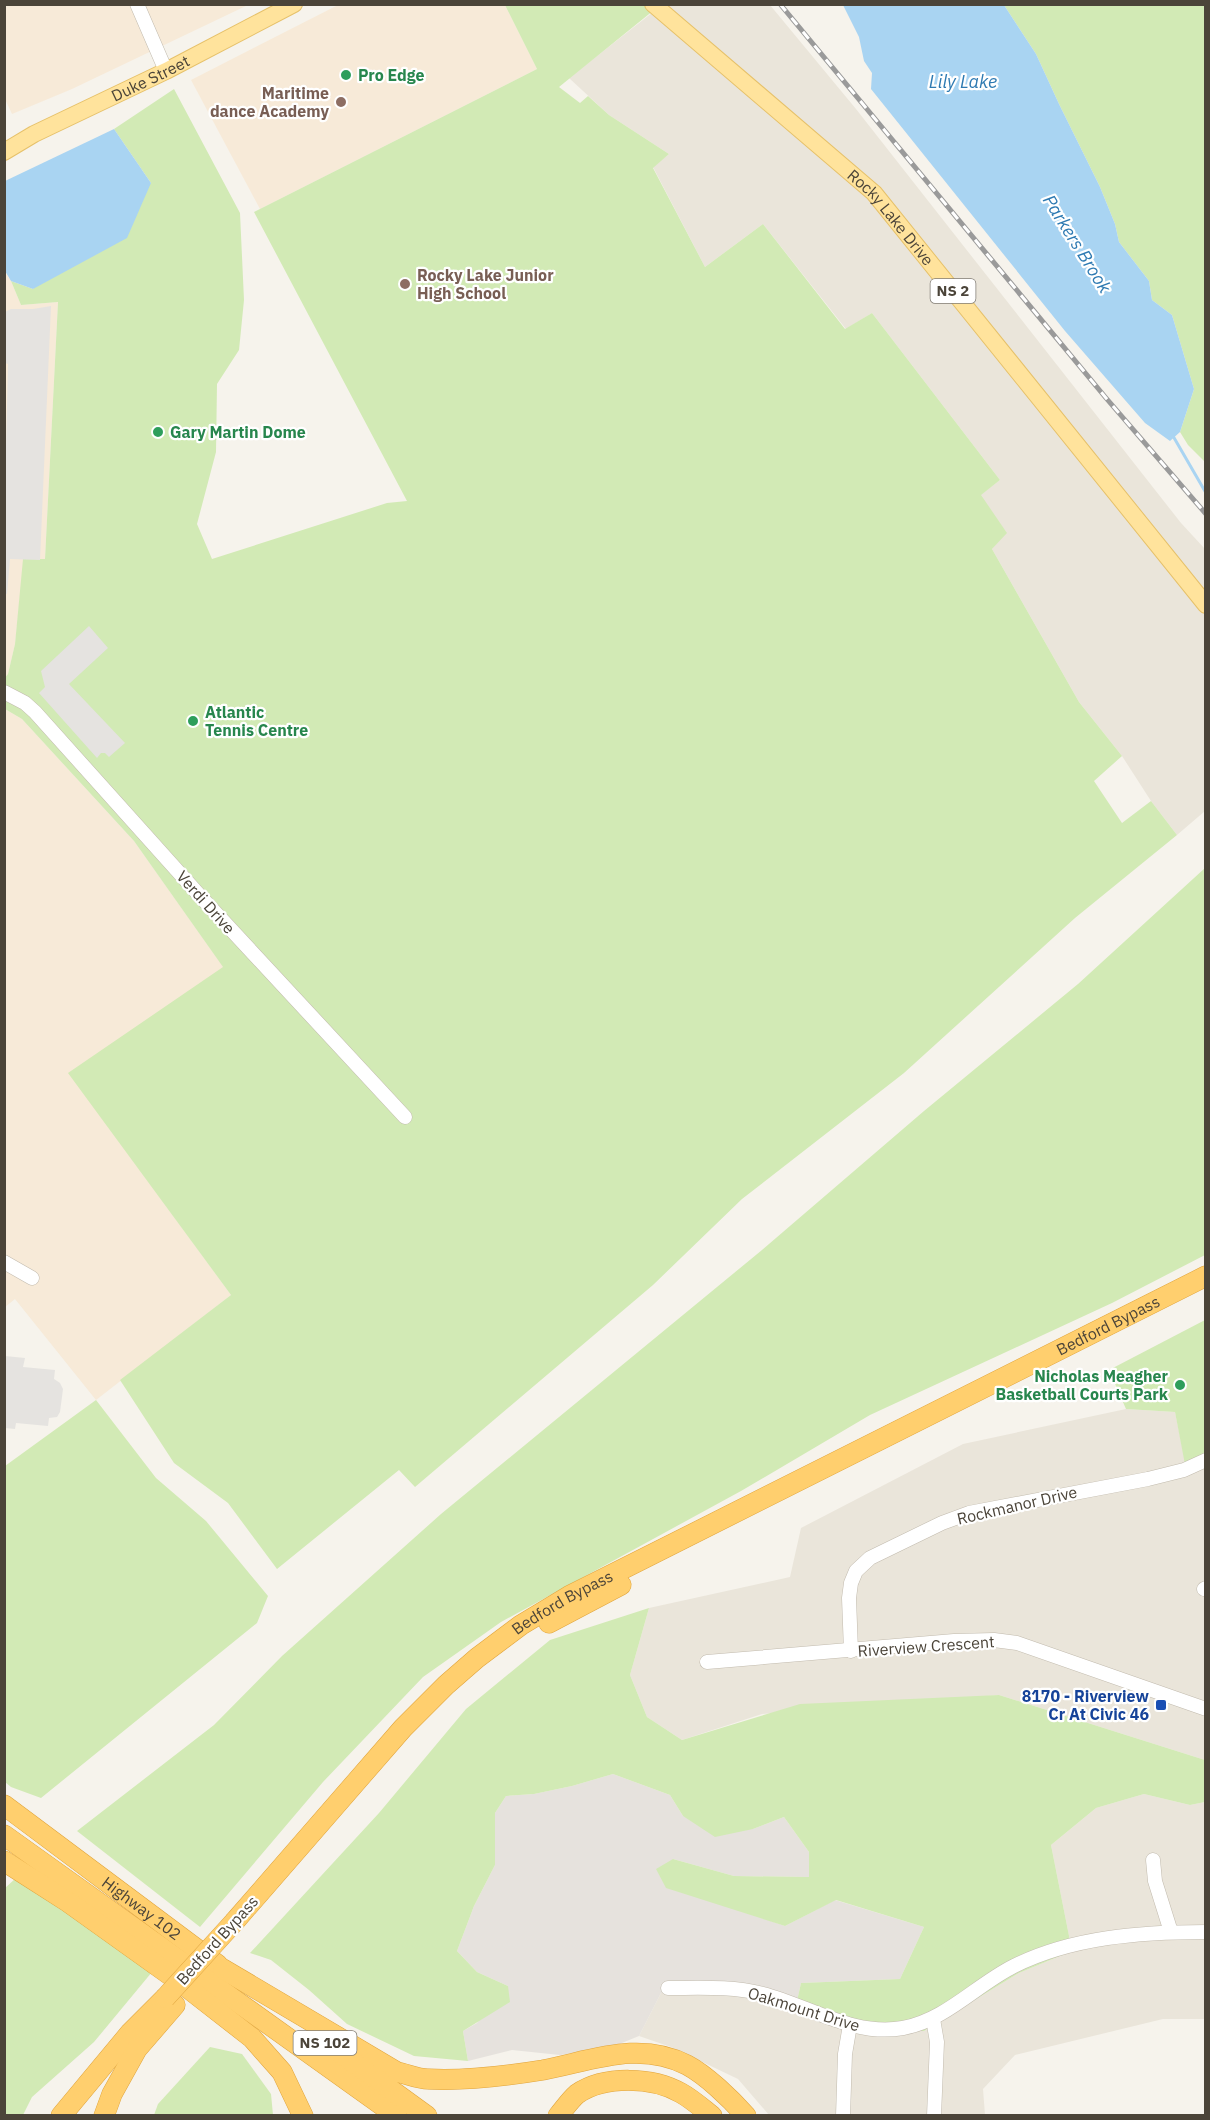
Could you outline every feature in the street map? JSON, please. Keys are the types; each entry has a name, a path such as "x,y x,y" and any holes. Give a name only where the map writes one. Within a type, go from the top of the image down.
{"highway":[{"name":"Bedford Bypass","path":"239,1924 403,1728 446,1685 521,1625 600,1580 1206,1276"},
{"name":"Bedford Bypass","path":"104,2115 112,2094 138,2049 170,2001 413,1732 450,1694 483,1666 524,1637 861,1461 1206,1290"},
{"name":"Highway 102","path":"4,1805 223,1969 427,2115"},
{"name":"Highway 102","path":"4,1835 397,2115"},
{"path":"4,1844 61,1882 81,1890"},
{"path":"4,1860 68,1902 174,1978 252,2038 282,2072 303,2115"},
{"path":"223,1969 397,2072 426,2079 466,2079 543,2070 623,2052 656,2054 687,2065 746,2115"},
{"name":"Bedford Bypass","path":"61,2115 130,2033 170,2001"},
{"path":"558,2115 576,2095 591,2087 613,2081 652,2082 681,2093 712,2115"}],"main road":[{"name":"Duke Street","path":"4,152 70,116 166,72 294,4"},
{"name":"Rocky Lake Drive","path":"653,4 874,193 1206,605"}],"street":[{"path":"137,4 166,72"},
{"name":"Verdi Drive","path":"4,692 25,703 35,712 200,896 405,1117"},
{"path":"4,1262 32,1278"},
{"name":"Rockmanor Drive","path":"851,1651 849,1598 851,1583 856,1571 870,1558 969,1513 1184,1470 1202,1462 1199,1454 1206,1449"},
{"name":"Riverview Crescent","path":"708,1662 954,1641 994,1640 1017,1643 1206,1709"},
{"path":"1153,1860 1155,1881 1171,1932"},
{"name":"Oakmount Drive","path":"668,1988 740,1990 764,1995 861,2028 902,2028 933,2019 1005,1972 1043,1954 1103,1939 1171,1932 1206,1932"},
{"path":"933,2019 937,2042 934,2115"},
{"path":"843,2115 845,2054 850,2025"}],"shaded area":[{"path":"340,4 505,5 537,69 260,209 191,80"},
{"path":"5,5 248,5 72,89 12,114 5,99"},
{"path":"662,5 770,5 856,109 1181,523 1205,549 1205,811 1177,835 1151,801 1122,756 1079,702 992,549 1006,532 980,495 1000,480 872,313 846,329 763,224 705,267 653,167 669,154 609,115 569,78"},
{"path":"4,271 21,305 58,302 45,559 24,559 15,644 5,679"},
{"path":"51,306 40,560 10,559 7,594 4,593 8,364 5,363 5,312 11,309"},
{"path":"89,626 108,648 69,684 125,743 109,757 101,753 97,758 39,693 45,687 41,671"},
{"path":"5,709 22,719 134,841 224,968 69,1073 231,1295 96,1400 15,1299 5,1307"},
{"path":"5,1356 25,1358 23,1367 55,1370 54,1379 63,1389 60,1412 57,1417 49,1418 48,1426 16,1423 15,1429 5,1428"},
{"path":"1126,1409 1175,1412 1188,1475 1205,1468 1205,1760 999,1695 762,1714 682,1740 647,1717 630,1675 649,1608 790,1577 801,1528 963,1444"},
{"path":"613,1774 670,1795 683,1816 753,1829 784,1817 809,1852 809,1877 734,1876 673,1859 745,1912 785,1926 835,1900 924,1927 900,1979 801,1983 795,2010 748,1996 661,1993 639,2036 612,2047 560,2055 512,2050 468,2061 463,2031 477,2023 508,1986 477,1972 457,1951 474,1906 495,1865 495,1813 506,1796 534,1794"},
{"path":"1144,1794 1190,1805 1205,1802 1205,2019 1163,2019 1015,2055 983,2089 985,2115 769,2115 738,2079 671,2047 639,2036 661,1993 748,1996 924,2031 1019,1973 1072,1951 1051,1845 1096,1808"}],"green space":[{"path":"505,5 650,5 654,10 559,87 580,103 588,96 609,115 669,154 653,168 705,267 763,224 845,329 872,313 1000,480 981,495 1007,533 992,549 1079,702 1122,756 1094,781 1122,823 1151,801 1177,835 1075,918 904,1073 742,1199 653,1285 415,1487 399,1470 277,1569 228,1503 174,1463 120,1380 231,1295 68,1073 223,967 134,841 22,719 5,709 4,679 8,674 15,644 23,559 45,559 58,302 21,305 11,281 33,289 151,183 114,129 174,89 240,213 244,300 239,350 217,384 216,452 197,524 212,559 387,503 407,501 254,212 537,69"},
{"path":"1004,5 1205,5 1205,462 1188,445 1180,432 1194,389 1172,315 1152,300 1149,281 1119,242 1115,224 1100,187 1036,54"},
{"path":"1205,868 1205,1255 1112,1303 870,1415 741,1491 501,1622 423,1677 323,1782 200,1927 77,1831 214,1725 282,1656 441,1514 762,1250 924,1111 1078,984"},
{"path":"1205,1320 1205,1468 1187,1475 1175,1412 1126,1409 1109,1370"},
{"path":"96,1400 156,1478 206,1521 268,1596 257,1623 41,1798 11,1787 5,1782 5,1466"},
{"path":"649,1608 630,1675 647,1717 682,1740 800,1704 999,1695 1205,1760 1205,1802 1190,1805 1144,1794 1096,1808 1051,1845 1072,1951 1019,1973 924,2031 861,2030 795,2010 801,1983 900,1979 924,1927 836,1900 785,1926 666,1888 656,1869 673,1859 734,1876 809,1877 809,1852 784,1817 753,1829 715,1837 683,1816 670,1795 613,1774 534,1794 506,1796 495,1813 495,1865 474,1906 457,1951 477,1972 508,1986 510,2002 463,2031 468,2061 414,2056 347,2024 271,1960 250,1953 379,1813 466,1709 550,1640"},
{"path":"16,1878 152,1972 94,2042 32,2097 23,2115 5,2115 4,1889"},
{"path":"210,2047 242,2054 271,2094 273,2115 154,2115 158,2104"}],"water":[{"name":"Lily Lake","path":"843,5 1004,5 1036,54 1100,187 1115,224 1119,242 1149,281 1152,300 1172,315 1194,389 1180,432 1170,441 1145,423 1065,331 871,89 872,73 864,61 859,37"},
{"path":"114,129 151,183 127,238 33,289 11,281 5,271 5,181"}],"waterway":[{"name":"Parkers Brook","path":"1173,436 1206,493"}],"railway":[{"path":"780,4 1106,398 1206,514"}],"place":[{"name":"Pro Edge","path":"346,75"},
{"name":"Maritime dance Academy","path":"341,102"},
{"name":"Rocky Lake Junior High School","path":"405,284"},
{"name":"Gary Martin Dome","path":"158,432"},
{"name":"Atlantic Tennis Centre","path":"193,721"},
{"name":"Nicholas Meagher Basketball Courts Park","path":"1180,1385"},
{"name":"8170 - Riverview Cr At Civic 46","path":"1161,1705"}]}
